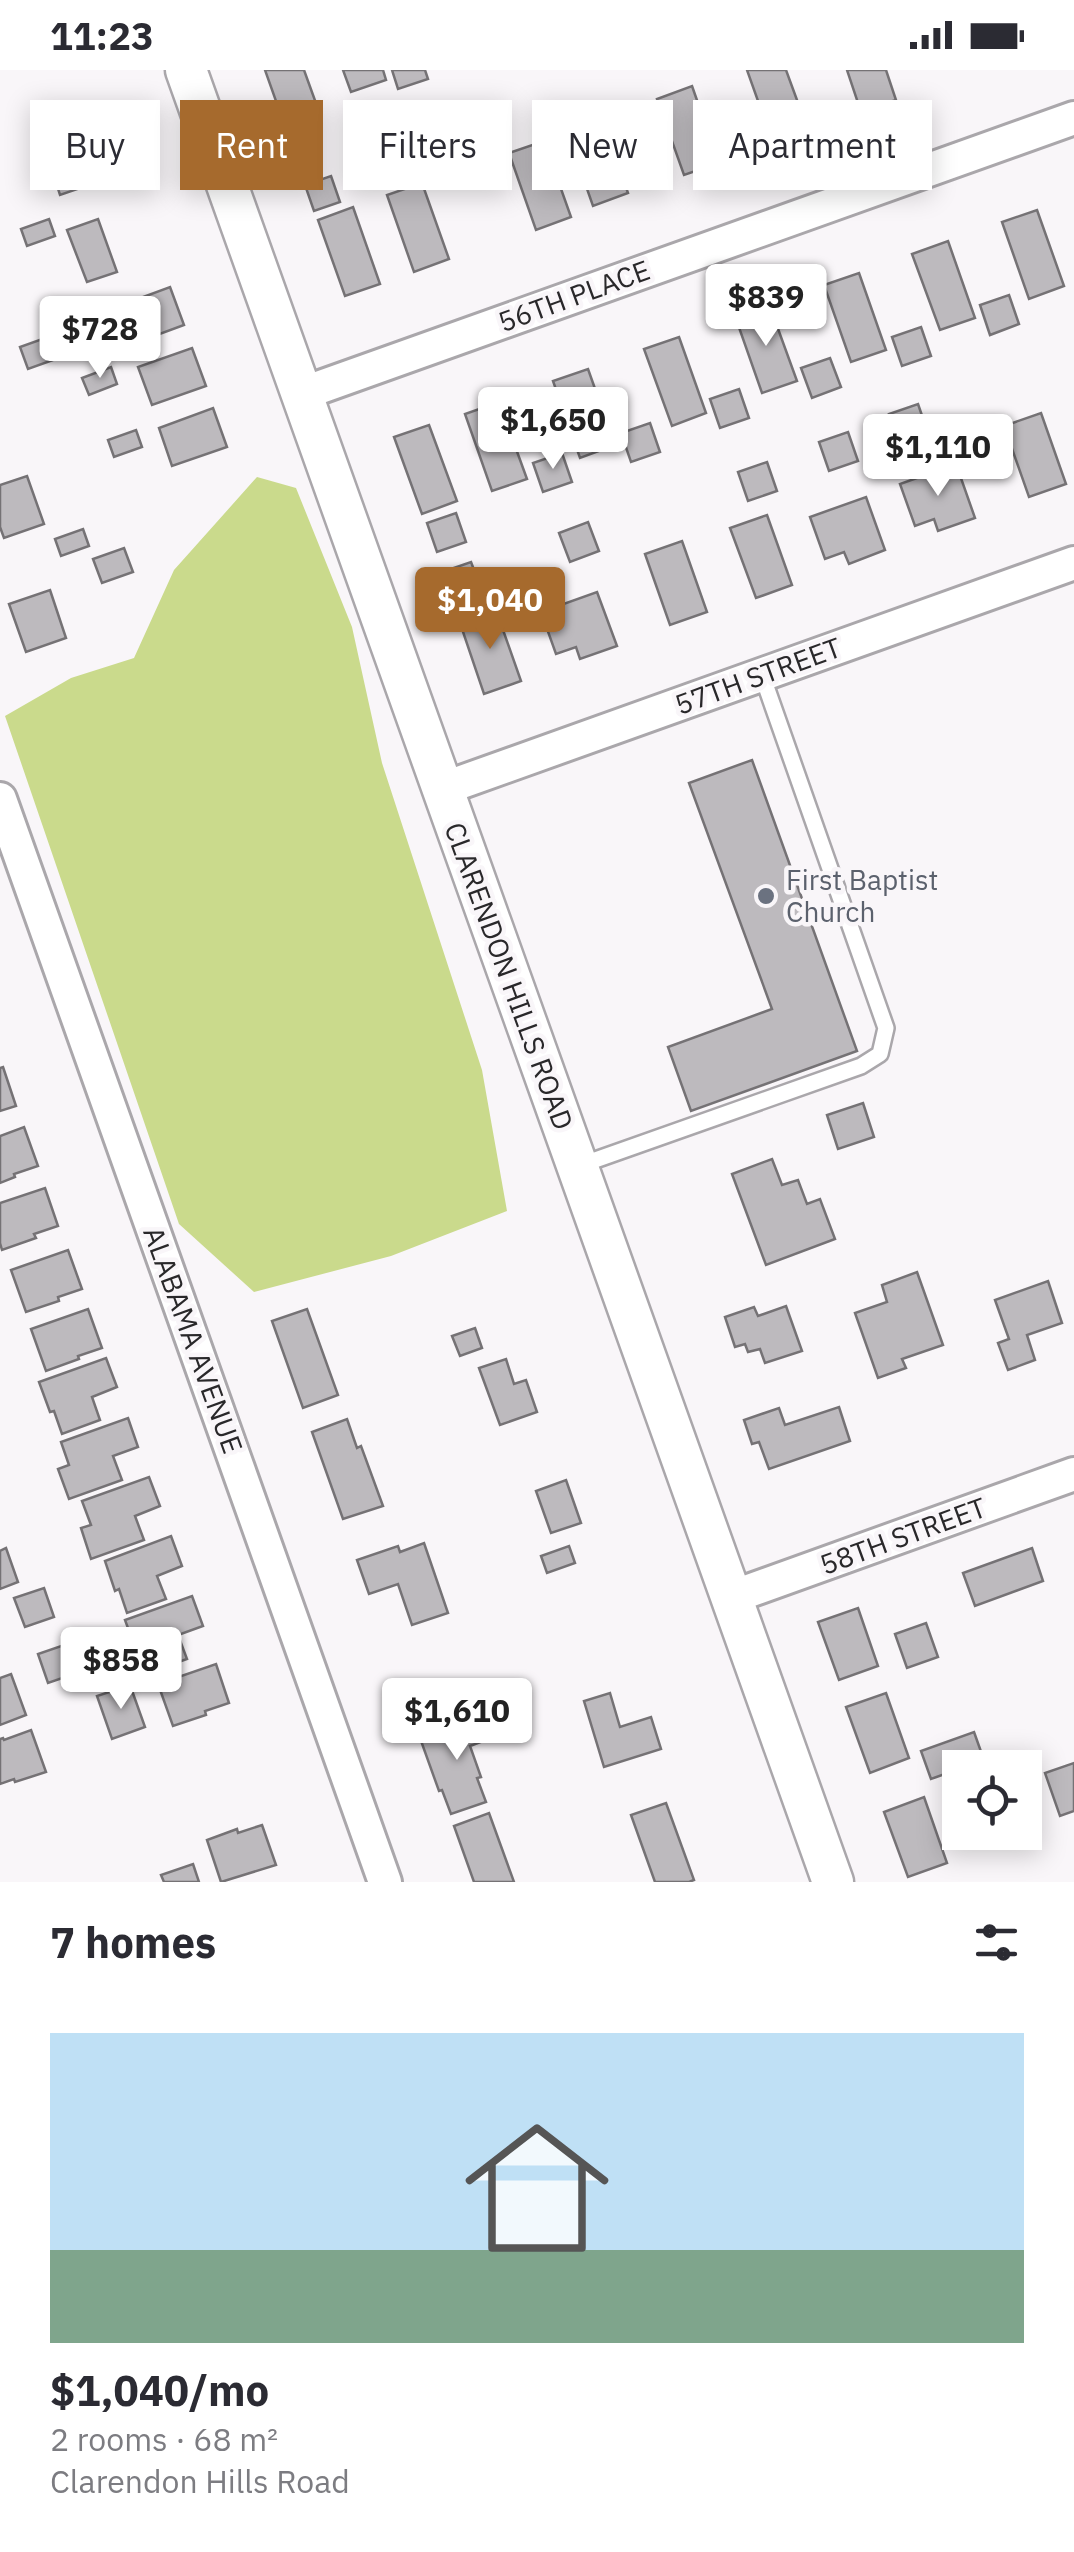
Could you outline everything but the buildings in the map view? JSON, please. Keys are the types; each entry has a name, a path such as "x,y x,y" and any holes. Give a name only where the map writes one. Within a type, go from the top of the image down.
{"street":[{"name":"CLARENDON HILLS ROAD","path":"186,70 834,1882"},
{"name":"56TH PLACE","path":"301,394 1074,118"},
{"name":"57TH STREET","path":"442,789 1074,564"},
{"name":"ALABAMA AVENUE","path":"0,799 385,1882"},
{"name":"58TH STREET","path":"732,1597 1074,1474"}],"lane":[{"path":"577,1166 861,1066 880,1054 886,1028 762,675"}],"green space":[{"path":"257,477 296,488 352,627 382,763 482,1070 507,1211 391,1256 254,1292 179,1224 5,716 71,678 134,658 174,570"}],"place":[{"name":"First Baptist Church","path":"766,896"}]}
